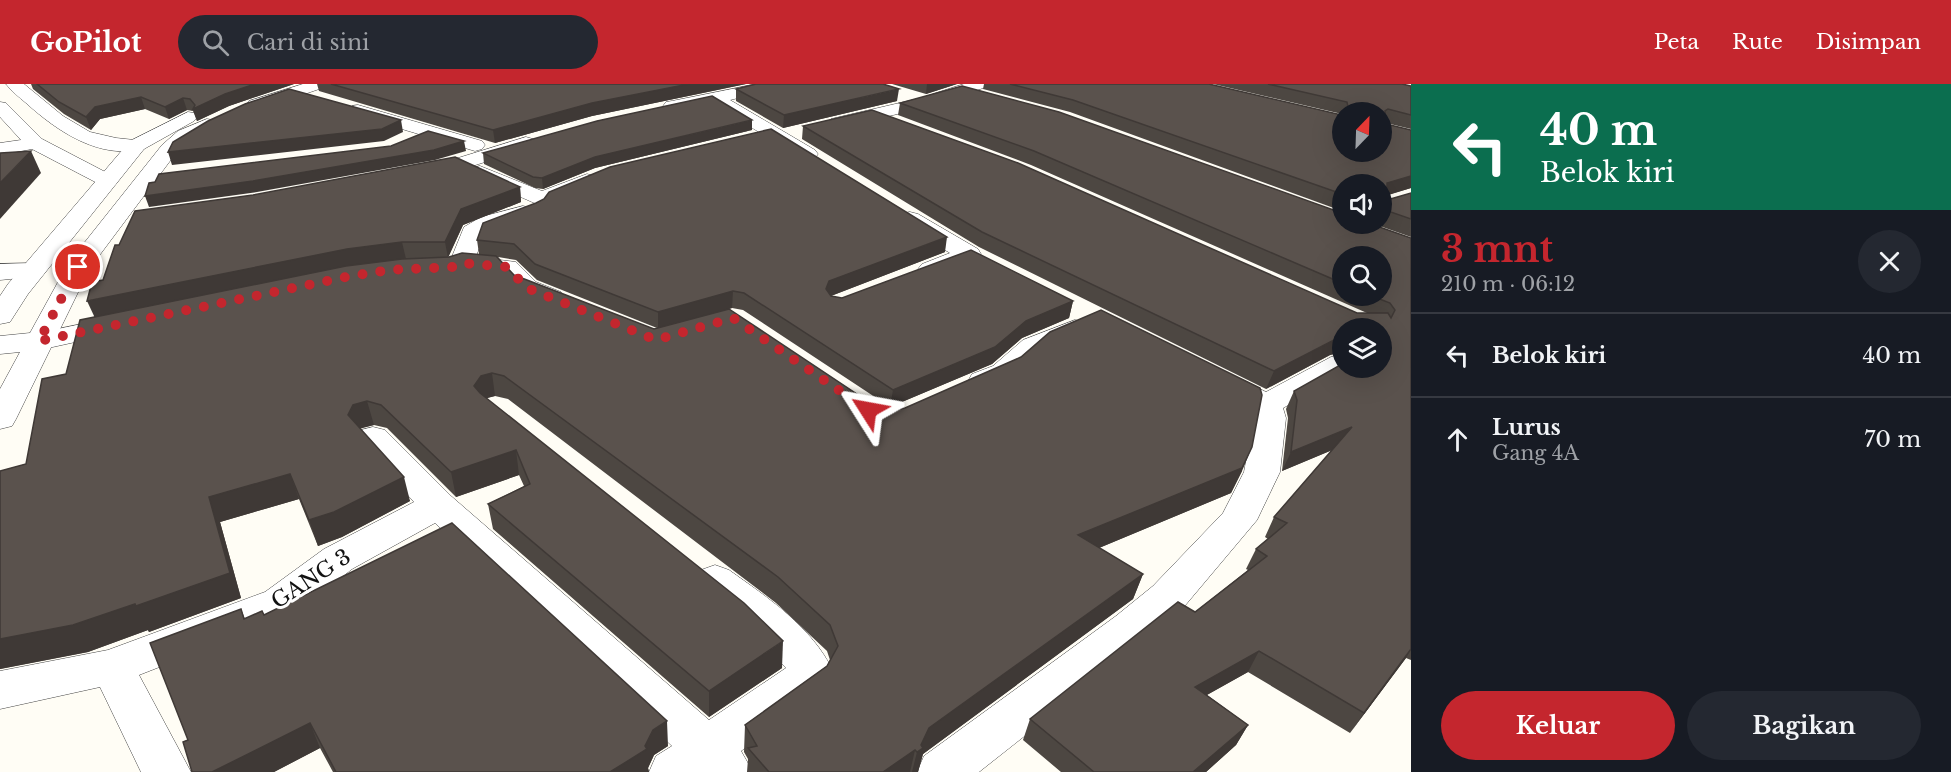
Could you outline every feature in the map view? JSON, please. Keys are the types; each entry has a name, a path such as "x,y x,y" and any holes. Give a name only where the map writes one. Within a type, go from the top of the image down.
{"street":[{"path":"14,84 64,126 83,137 109,145 137,145"},
{"path":"0,316 17,290 137,145 174,124 287,88 327,96 497,152"},
{"path":"654,110 757,89"},
{"path":"741,141 874,115 960,91 986,91"},
{"path":"897,93 926,102"},
{"path":"0,102 29,96"},
{"path":"715,98 778,134 829,167"},
{"path":"0,107 35,143 108,181"},
{"path":"0,419 78,267 169,148 185,135 227,109"},
{"path":"874,115 907,127"},
{"path":"403,142 432,131"},
{"path":"404,174 462,162 548,136"},
{"path":"0,149 35,143"},
{"path":"462,162 539,198 551,197 603,174"},
{"path":"147,176 177,172"},
{"path":"539,198 537,206 489,222 472,232 450,266 507,267 527,288 579,309"},
{"path":"887,205 979,259 915,275"},
{"path":"113,221 141,217"},
{"path":"0,272 33,271"},
{"path":"962,390 1004,372 1033,346 1095,319 1061,302"},
{"path":"0,345 39,341 141,320"},
{"path":"1266,405 1332,369"},
{"path":"942,772 1131,628 1168,597 1238,520 1262,472 1270,418 1266,405 1197,370"},
{"path":"373,437 438,505 703,764 806,678 811,668 804,658 760,616 689,560"},
{"name":"GANG 3","path":"0,690 112,667 280,603 338,560 438,505"},
{"path":"112,667 166,772"}],"building":[{"path":"37,84 255,84 225,94 193,109 195,105 190,99 183,98 165,107 141,97 95,107 86,117 59,102"},
{"path":"331,84 689,84 592,103 493,130"},
{"path":"756,84 883,84 899,89 784,115 736,89"},
{"path":"1010,84 1209,84 1332,113 1332,162 1392,162 1392,125 1411,130 1411,176 1392,182 1392,174 1332,174 1332,191 1073,100"},
{"path":"1268,84 1402,84 1411,86 1411,115 1392,110 1392,102 1347,102"},
{"path":"962,86 1059,112 1332,209 1332,234 1392,234 1392,231 1411,238 1411,649 1364,713 1259,651 1195,687 1248,725 1193,772 1094,772 1030,719 1178,602 1195,612 1267,556 1256,549 1287,523 1274,517 1352,427 1291,452 1297,400 1294,391 1332,370 1332,378 1392,378 1391,318 1395,310 1392,306 1392,246 1332,246 1332,279 1034,151 900,103"},
{"path":"289,89 401,120 382,129 168,152 173,142 208,121 245,104"},
{"path":"712,96 752,120 595,157 542,178 533,177 483,153 597,121"},
{"path":"872,110 1018,163 1332,302 1332,306 1341,306 1357,313 1388,313 1391,318 1332,318 1332,341 1274,371 982,232 803,126"},
{"path":"771,129 947,237 829,281 826,289 831,296 842,298 971,250 1073,301 1026,321 995,347 893,390 744,293 733,291 658,312 535,264 514,244 477,240 483,223 536,203 544,199 549,192 610,167"},
{"path":"428,131 464,141 434,150 253,181 145,196 149,183 155,182 159,174 391,146"},
{"path":"31,151 0,183 0,153"},
{"path":"455,157 520,187 461,209 445,242 402,242 347,249 87,301 92,282 103,280 115,245 119,245 135,211 253,195"},
{"path":"1411,193 1411,219 1392,212 1392,199"},
{"path":"462,253 496,256 514,275 654,329 729,309 878,408 891,411 905,408 1021,357 1050,332 1101,310 1260,388 1262,395 1252,447 1242,468 1078,535 1143,574 929,728 921,745 923,748 917,752 915,750 883,772 769,772 748,748 757,746 745,725 827,666 838,646 830,625 778,577 504,376 492,373 481,376 474,386 480,393 744,603 783,641 709,691 488,504 530,484 516,450 451,472 381,405 367,401 353,405 348,415 404,477 334,512 309,520 290,474 209,497 230,573 73,625 0,639 0,471 26,464 42,379 66,374 80,320 346,266 402,259 449,257"},
{"path":"452,523 667,721 653,730 645,746 647,749 610,772 336,772 310,723 212,772 192,772 183,742 188,740 150,643 241,609 244,619 262,611 264,615"}],"route":[{"path":"78,267 39,341 351,276 406,269 453,267 462,263 488,264 507,267 527,288 656,340 733,318 868,410"}]}
